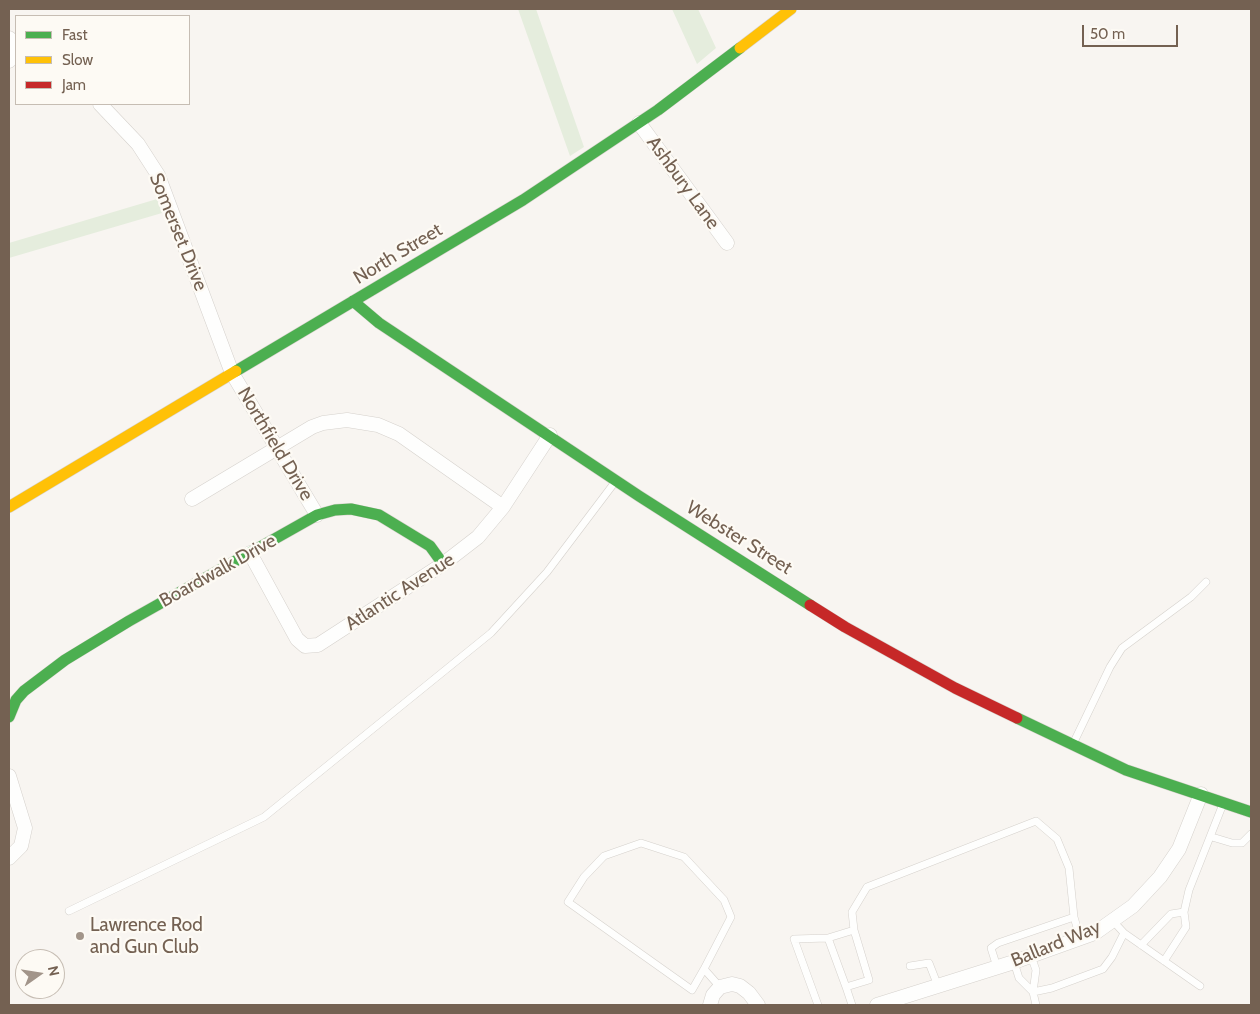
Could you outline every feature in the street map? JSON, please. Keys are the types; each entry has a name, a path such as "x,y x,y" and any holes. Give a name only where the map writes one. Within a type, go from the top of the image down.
{"street":[{"name":"North Street","path":"9,507 523,200 639,123 790,9"},
{"name":"Somerset Drive","path":"101,105 138,144 158,175 232,373"},
{"name":"Ashbury Lane","path":"639,123 727,243"},
{"name":"Webster Street","path":"353,302 379,323 616,480 845,626 955,688 1126,770 1251,812"},
{"name":"Northfield Drive","path":"232,373 317,516"},
{"path":"192,499 323,423 347,420 378,425 399,434 503,507"},
{"name":"Atlantic Avenue","path":"250,553 300,643 310,646 322,643 443,564 478,537 503,507 550,435"},
{"name":"Boardwalk Drive","path":"9,717 16,700 24,691 65,660 129,621 317,516 336,510 351,509 379,515 430,546 443,564"},
{"path":"9,776 25,828 21,846 9,858"},
{"name":"Ballard Way","path":"877,1005 1014,962 1095,933 1133,906 1160,877 1179,849 1201,794"},
{"path":"710,1005 713,995 720,987 732,984 740,986 758,1005"}],"lane":[{"path":"69,911 264,817 491,633 547,572 616,480"},
{"path":"1073,745 1110,667 1122,648 1191,597 1206,582"},
{"path":"1164,961 1186,927 1184,912 1189,890 1212,837 1224,802"},
{"path":"846,987 869,980 854,930 852,912 868,887 1036,821 1057,839 1069,868 1074,917 1080,938"},
{"path":"1212,837 1242,843 1251,834"},
{"path":"641,843 684,857 724,900 731,917 704,969 692,990 568,902 584,877 604,856 641,843"},
{"path":"1141,945 1171,914 1184,912"},
{"path":"997,967 991,948 998,942 1074,917"},
{"path":"1112,920 1124,933 1200,986"},
{"path":"818,1005 794,939 828,938 854,930"},
{"path":"1033,992 1052,988 1103,968 1112,958 1124,933"},
{"path":"828,938 852,1005"},
{"path":"1031,956 1036,970 1033,992 1036,1005"},
{"path":"1014,962 1019,978 1033,992"},
{"path":"910,966 929,963 938,986"},
{"path":"704,969 720,987"}],"green space":[{"path":"518,9 536,9 584,147 570,156"},
{"path":"672,9 698,9 716,48 697,64"},
{"path":"157,199 162,213 9,258 9,243"}],"traffic: fast":[{"path":"236,371 523,200 658,110 740,48"},
{"path":"353,301 379,323 639,496 810,605"},
{"path":"9,717 16,700 24,691 65,660 129,621 317,515 335,510 351,509 379,515 430,546 443,564"},
{"path":"1017,718 1126,770 1251,812"}],"traffic: slow":[{"path":"740,48 791,9"},
{"path":"9,507 236,371"}],"traffic: jam":[{"path":"810,605 845,627 955,688 1017,718"}],"place":[{"name":"Lawrence Rod and Gun Club","path":"80,936"}]}
